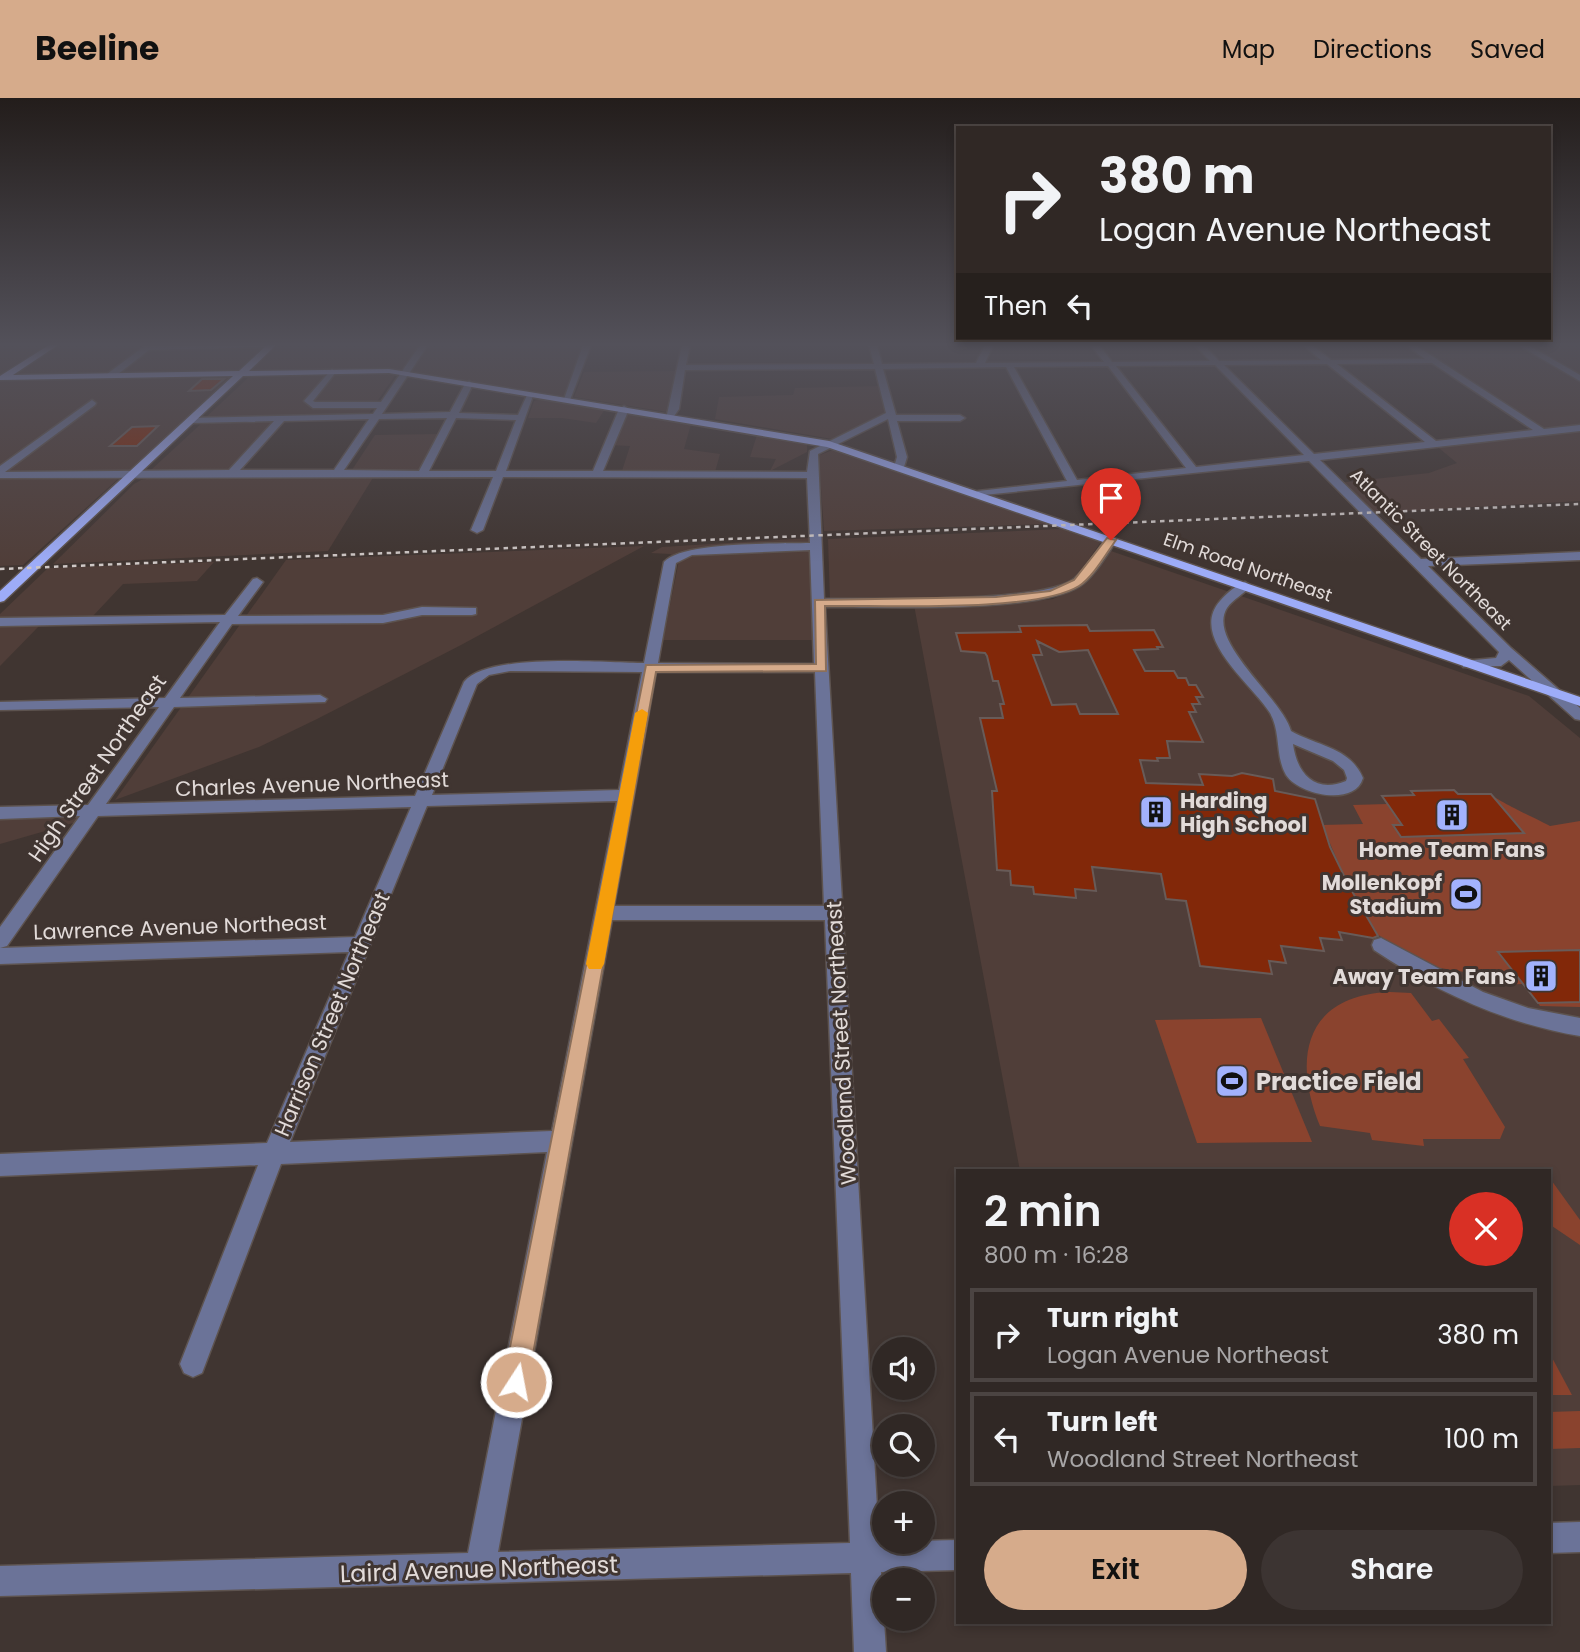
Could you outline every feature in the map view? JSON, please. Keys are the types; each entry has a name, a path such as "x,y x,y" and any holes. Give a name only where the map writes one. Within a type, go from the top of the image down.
{"main road":[{"path":"0,598 195,418"},
{"name":"Elm Road Northeast","path":"673,418 809,459 899,467 1580,702"}],"street":[{"path":"0,473 73,418"},
{"path":"192,420 351,418"},
{"path":"337,474 376,418"},
{"path":"422,474 452,418"},
{"path":"477,530 522,418 511,418"},
{"path":"597,474 621,418"},
{"path":"0,473 772,475 889,418"},
{"path":"892,418 902,457 899,467"},
{"path":"944,418 960,418"},
{"path":"1037,418 1074,484"},
{"path":"1152,418 1194,471"},
{"name":"Atlantic Street Northeast","path":"1272,418 1506,651 1580,716"},
{"path":"1400,418 1434,444"},
{"path":"1520,418 1542,432"},
{"path":"232,473 281,419"},
{"path":"978,494 1580,428"},
{"path":"772,475 809,459"},
{"name":"Woodland Street Northeast","path":"809,459 820,603 870,1652"},
{"path":"820,603 996,600 1053,594 1078,582 1111,540"},
{"path":"480,1569 672,559 691,552 817,546"},
{"path":"1418,563 1580,556"},
{"name":"High Street Northeast","path":"0,941 257,582"},
{"path":"1245,586 1218,611 1219,634 1225,647 1270,703 1286,734 1289,762 1297,778 1309,786 1334,791 1343,790 1352,784 1352,769 1347,764 1336,756 1297,742 1286,734"},
{"path":"0,622 219,618 231,622 383,619 422,611 472,611"},
{"path":"1468,664 1501,662 1506,651"},
{"name":"Harrison Street Northeast","path":"193,1364 274,1153 471,682 483,672 510,667 650,668"},
{"path":"650,668 822,668"},
{"path":"0,706 320,699"},
{"name":"Charles Avenue Northeast","path":"0,813 626,796"},
{"path":"605,912 834,913"},
{"name":"Lawrence Avenue Northeast","path":"0,956 361,944"},
{"path":"1381,946 1412,966 1466,993 1542,1020 1580,1027"},
{"path":"0,1164 561,1141"},
{"path":"1551,1538 1580,1537"},
{"name":"Laird Avenue Northeast","path":"0,1581 956,1555"}],"shaded area":[{"path":"0,418 195,418 135,474 0,475"},
{"path":"528,418 600,418 596,423 562,418"},
{"path":"623,418 652,418 691,424 684,449 720,454 715,472 622,471 630,446 610,445"},
{"path":"715,418 876,418 832,439"},
{"path":"1519,418 1580,418 1580,501 1368,513 1338,483 1429,473 1457,463 1434,444 1541,432"},
{"path":"276,420 230,470 151,470 204,421"},
{"path":"440,434 419,472 350,473 375,435"},
{"path":"757,435 807,443 807,452 770,471 776,459 750,457"},
{"path":"833,450 1049,524 824,531 819,459 820,455"},
{"path":"374,476 328,551 53,564 141,480"},
{"path":"0,478 119,478 23,565 0,566"},
{"path":"1062,529 1101,542 1074,580 1044,592 1004,597 830,600 828,539"},
{"path":"810,538 816,640 663,640 679,560 670,554 651,553 662,547"},
{"path":"644,546 461,645 259,747 115,800 286,560"},
{"path":"1111,551 1529,696 1580,738 1580,1485 1551,1486 1551,1169 1020,1169 914,605 1053,599 1082,585"},
{"path":"214,562 197,581 123,584 92,617 0,619 0,614 48,568"},
{"path":"41,624 0,666 0,625"},
{"name":"Mollenkopf Stadium","path":"1454,790 1458,794 1491,794 1550,826 1580,821 1580,1007 1540,1006 1523,984 1495,985 1489,976 1440,968 1435,971 1372,931 1355,901 1322,825 1363,824 1353,805 1387,804 1382,796 1414,795 1411,791"},
{"path":"85,813 80,821 0,844 0,816"},
{"path":"1390,992 1411,993 1432,1021 1439,1019 1469,1058 1463,1059 1505,1127 1500,1139 1423,1139 1424,1146 1372,1140 1370,1133 1320,1126 1311,1101 1307,1077 1307,1055 1313,1035 1323,1018 1339,1005 1361,996"},
{"name":"Practice Field","path":"1261,1018 1312,1142 1197,1143 1155,1020"},
{"path":"1551,1180 1580,1220 1580,1245 1551,1225"},
{"path":"1551,1356 1572,1395 1551,1395"},
{"path":"1580,1411 1580,1448 1551,1449 1551,1412"}],"building":[{"path":"158,426 137,446 110,446 132,427"},
{"name":"Harding High School","path":"1087,625 1090,631 1154,630 1163,647 1134,650 1145,671 1174,671 1178,678 1186,678 1189,685 1196,685 1203,697 1196,697 1200,704 1192,704 1196,712 1189,712 1203,742 1167,741 1170,758 1157,758 1158,761 1140,760 1146,783 1203,785 1199,774 1232,776 1242,773 1273,779 1275,791 1315,799 1330,847 1378,936 1373,938 1339,932 1342,940 1320,938 1324,951 1281,946 1286,963 1269,961 1272,974 1200,966 1186,901 1166,899 1161,874 1092,867 1096,891 1075,889 1076,898 1034,894 1033,887 1011,885 1010,871 997,870 992,791 997,791 980,718 1003,718 1000,704 1004,704 998,681 993,681 985,653 961,651 956,633 1021,632 1019,626","holes":["1037,641 1059,652 1088,650 1118,714 1080,714 1076,704 1052,705 1033,655 1042,655"]},
{"name":"Home Team Fans","path":"1454,790 1458,794 1491,794 1524,833 1401,837 1393,825 1402,825 1382,796 1414,795 1411,791"},
{"name":"Away Team Fans","path":"1580,950 1580,1002 1538,1003 1498,952"}],"railway":[{"path":"0,569 1580,504"}],"slow traffic":[{"path":"595,964 642,713"}],"place":[{"name":"Harding High School","path":"1156,812"},
{"name":"Home Team Fans","path":"1452,815"},
{"name":"Mollenkopf Stadium","path":"1466,894"},
{"name":"Away Team Fans","path":"1541,976"},
{"name":"Practice Field","path":"1232,1081"}],"route":[{"path":"516,1382 650,668 822,668 820,603 996,600 1053,594 1078,582 1111,540"}]}
